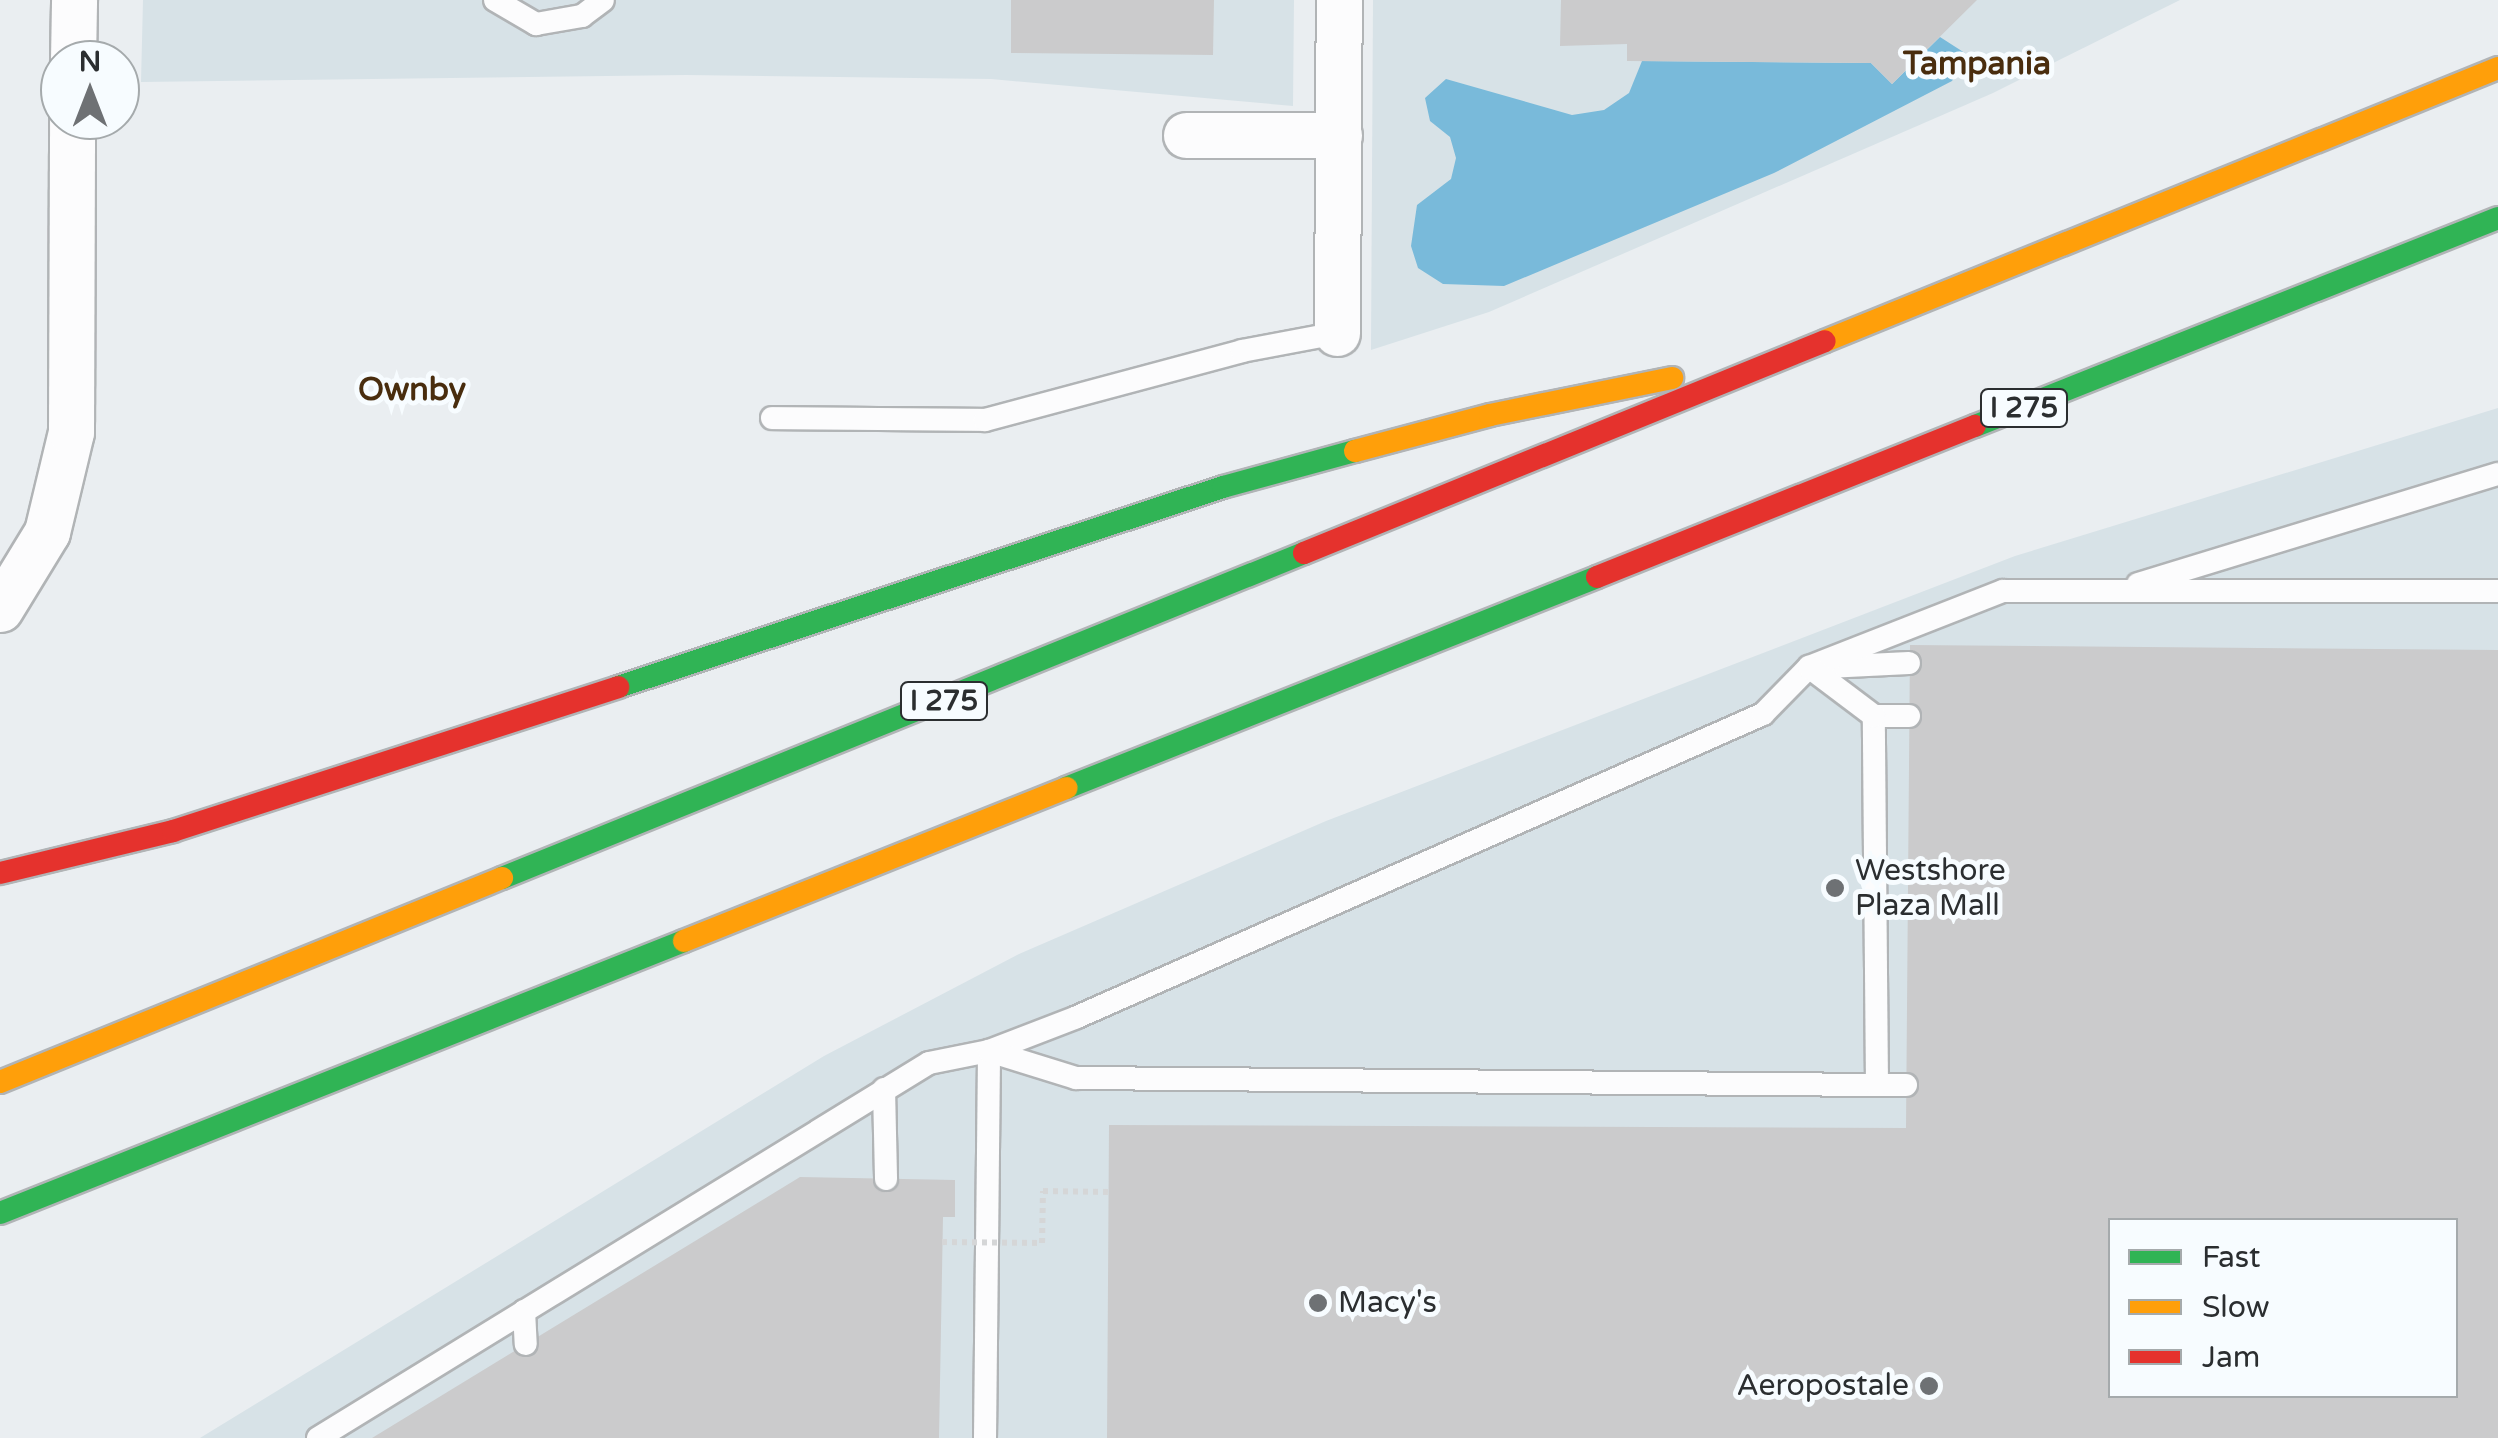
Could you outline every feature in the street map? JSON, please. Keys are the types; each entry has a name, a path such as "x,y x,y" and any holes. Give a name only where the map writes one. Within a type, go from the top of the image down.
{"highway":[{"name":"I 275","path":"0,1082 2498,68"},
{"name":"I 275","path":"0,1213 2498,218"},
{"path":"0,873 155,836 350,776 1222,487 1490,416 1696,373 1886,317"}],"street":[{"path":"73,40 74,0"},
{"path":"1337,334 1339,0"},
{"path":"1186,135 1339,136"},
{"path":"0,610 48,532 71,432 72,140"}],"lane":[{"path":"495,0 506,12 536,24 582,16 604,0"},
{"path":"772,418 986,420 1242,351 1337,334"},
{"path":"2112,592 2498,474"},
{"path":"318,1438 929,1063 988,1051 1763,714 1809,667 2002,591 2498,591"},
{"path":"1809,667 1910,663"},
{"path":"1809,667 1874,716 1910,716"},
{"path":"1874,716 1877,1086"},
{"path":"988,1051 1076,1078 1906,1086"},
{"path":"986,1438 988,1051"},
{"path":"884,1089 886,1178"},
{"path":"524,1311 526,1344"}],"path":[{"path":"942,1242 1042,1243 1043,1191 1108,1192"}],"shaded area":[{"path":"143,0 1294,0 1293,106 991,79 686,75 141,82"},
{"path":"1373,0 2180,0 1993,93 1489,312 1371,350"},
{"name":"Westshore Plaza Mall","path":"2498,408 2498,1438 200,1438 824,1056 1019,954 1326,821 2015,556"}],"water":[{"path":"1940,37 1968,55 1952,81 1774,173 1504,286 1443,284 1418,268 1411,246 1417,205 1451,179 1456,158 1450,137 1430,121 1425,98 1446,79 1572,115 1604,110 1629,93 1642,61 1871,63 1892,84"}],"building":[{"path":"1011,0 1214,0 1213,55 1011,53"},
{"path":"1561,0 1977,0 1892,84 1871,63 1627,61 1627,44 1560,46"},
{"path":"1910,645 2498,650 2498,1438 1107,1438 1109,1125 1906,1128"},
{"path":"800,1177 955,1180 955,1217 943,1217 939,1438 372,1438"}],"traffic: fast":[{"path":"1975,426 2498,218"},
{"path":"618,687 1223,487 1355,451"},
{"path":"502,878 1304,553"},
{"path":"1066,788 1597,577"},
{"path":"0,1213 684,941"}],"traffic: slow":[{"path":"1825,341 2498,68"},
{"path":"1355,451 1490,415 1672,378"},
{"path":"684,941 1066,788"},
{"path":"0,1082 502,878"}],"traffic: jam":[{"path":"1304,553 1825,341"},
{"path":"1597,577 1975,426"},
{"path":"0,873 173,831 618,687"}],"place":[{"name":"Westshore Plaza Mall","path":"1835,888"},
{"name":"Macy's","path":"1318,1303"},
{"name":"Aeropostale","path":"1929,1386"}],"district":[{"name":"Tampania","path":"1977,64"},
{"name":"Ownby","path":"412,390"}]}
